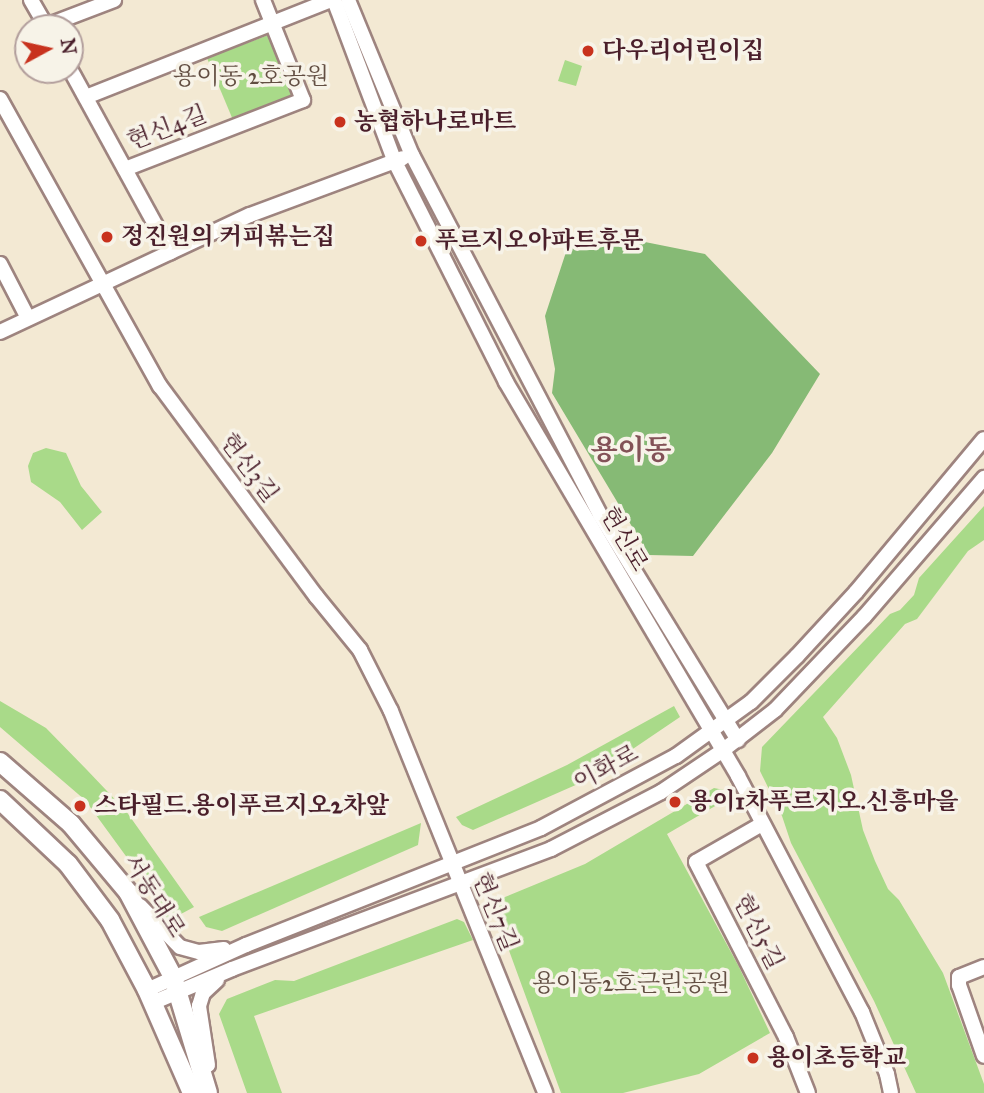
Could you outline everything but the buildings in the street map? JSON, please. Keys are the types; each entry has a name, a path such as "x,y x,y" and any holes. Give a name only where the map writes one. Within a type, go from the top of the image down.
{"main road":[{"name":"서동대로","path":"0,762 71,824 128,892 178,990 208,1093"},
{"name":"서동대로","path":"0,800 68,863 110,920 150,996 192,1093"},
{"path":"178,990 218,1093"},
{"path":"150,996 181,1093"}],"street":[{"path":"79,14 114,0"},
{"name":"현신4길","path":"125,169 303,100 263,0"},
{"path":"86,97 333,0"},
{"name":"현신로","path":"333,0 395,162 506,382 723,751 862,1012 887,1074 891,1093"},
{"name":"현신로","path":"348,0 412,155 600,515 738,740"},
{"name":"현신4길","path":"79,84 170,252"},
{"name":"현신3길","path":"0,99 160,386 316,596 360,650 391,710 452,866"},
{"path":"0,332 250,215 412,155"},
{"path":"0,264 28,318"},
{"name":"이화로","path":"178,990 246,945 452,866 541,828 676,756 751,702 805,647 984,439"},
{"name":"이화로","path":"178,990 551,849 661,792 723,751 775,710 864,617 984,478"},
{"name":"현신5길","path":"762,824 696,862 786,1037 808,1093"},
{"name":"현신7길","path":"452,866 545,1093"},
{"path":"128,892 180,947 199,952 246,945"},
{"path":"984,967 959,977 959,985 984,1056"},
{"path":"208,1065 199,1006 203,993 211,984 232,969"},
{"path":"150,996 178,990"}],"green space":[{"name":"용이동 2호공원","path":"271,34 294,96 233,120 207,58"},
{"path":"565,60 582,66 576,86 558,81"},
{"path":"640,241 705,254 820,374 772,453 693,556 649,555 552,393 555,369 545,316 569,243"},
{"path":"46,448 66,453 81,486 102,512 82,530 60,502 31,482 28,466 33,453"},
{"path":"984,506 984,540 968,551 917,619 905,624 823,717 837,738 851,775 863,830 875,861 888,889 899,900 943,973 984,1084 984,1093 916,1093 874,1001 791,843 782,816 760,771 762,747 890,614 900,610 914,595 919,578"},
{"path":"0,701 46,728 126,811 194,907 168,921 139,874 85,800 0,727"},
{"path":"674,706 680,717 587,780 473,830 462,825 456,817 567,765"},
{"name":"용이동2호근린공원","path":"714,788 724,790 729,798 667,834 739,967 770,1033 699,1074 623,1093 561,1093 495,912 500,899 585,864"},
{"path":"421,823 418,845 222,931 206,927 199,917"},
{"path":"457,919 464,922 473,940 254,1016 282,1093 247,1093 219,1014 227,999 275,980 294,981"}],"place":[{"name":"다우리어린이집","path":"588,51"},
{"name":"농협하나로마트","path":"340,122"},
{"name":"정진원의 커피볶는집","path":"107,237"},
{"name":"푸르지오아파트후문","path":"421,241"},
{"name":"용이1차푸르지오.신흥마을","path":"675,802"},
{"name":"스타필드.용이푸르지오2차앞","path":"80,806"},
{"name":"용이초등학교","path":"753,1058"}],"district":[{"name":"용이동","path":"631,450"}]}
